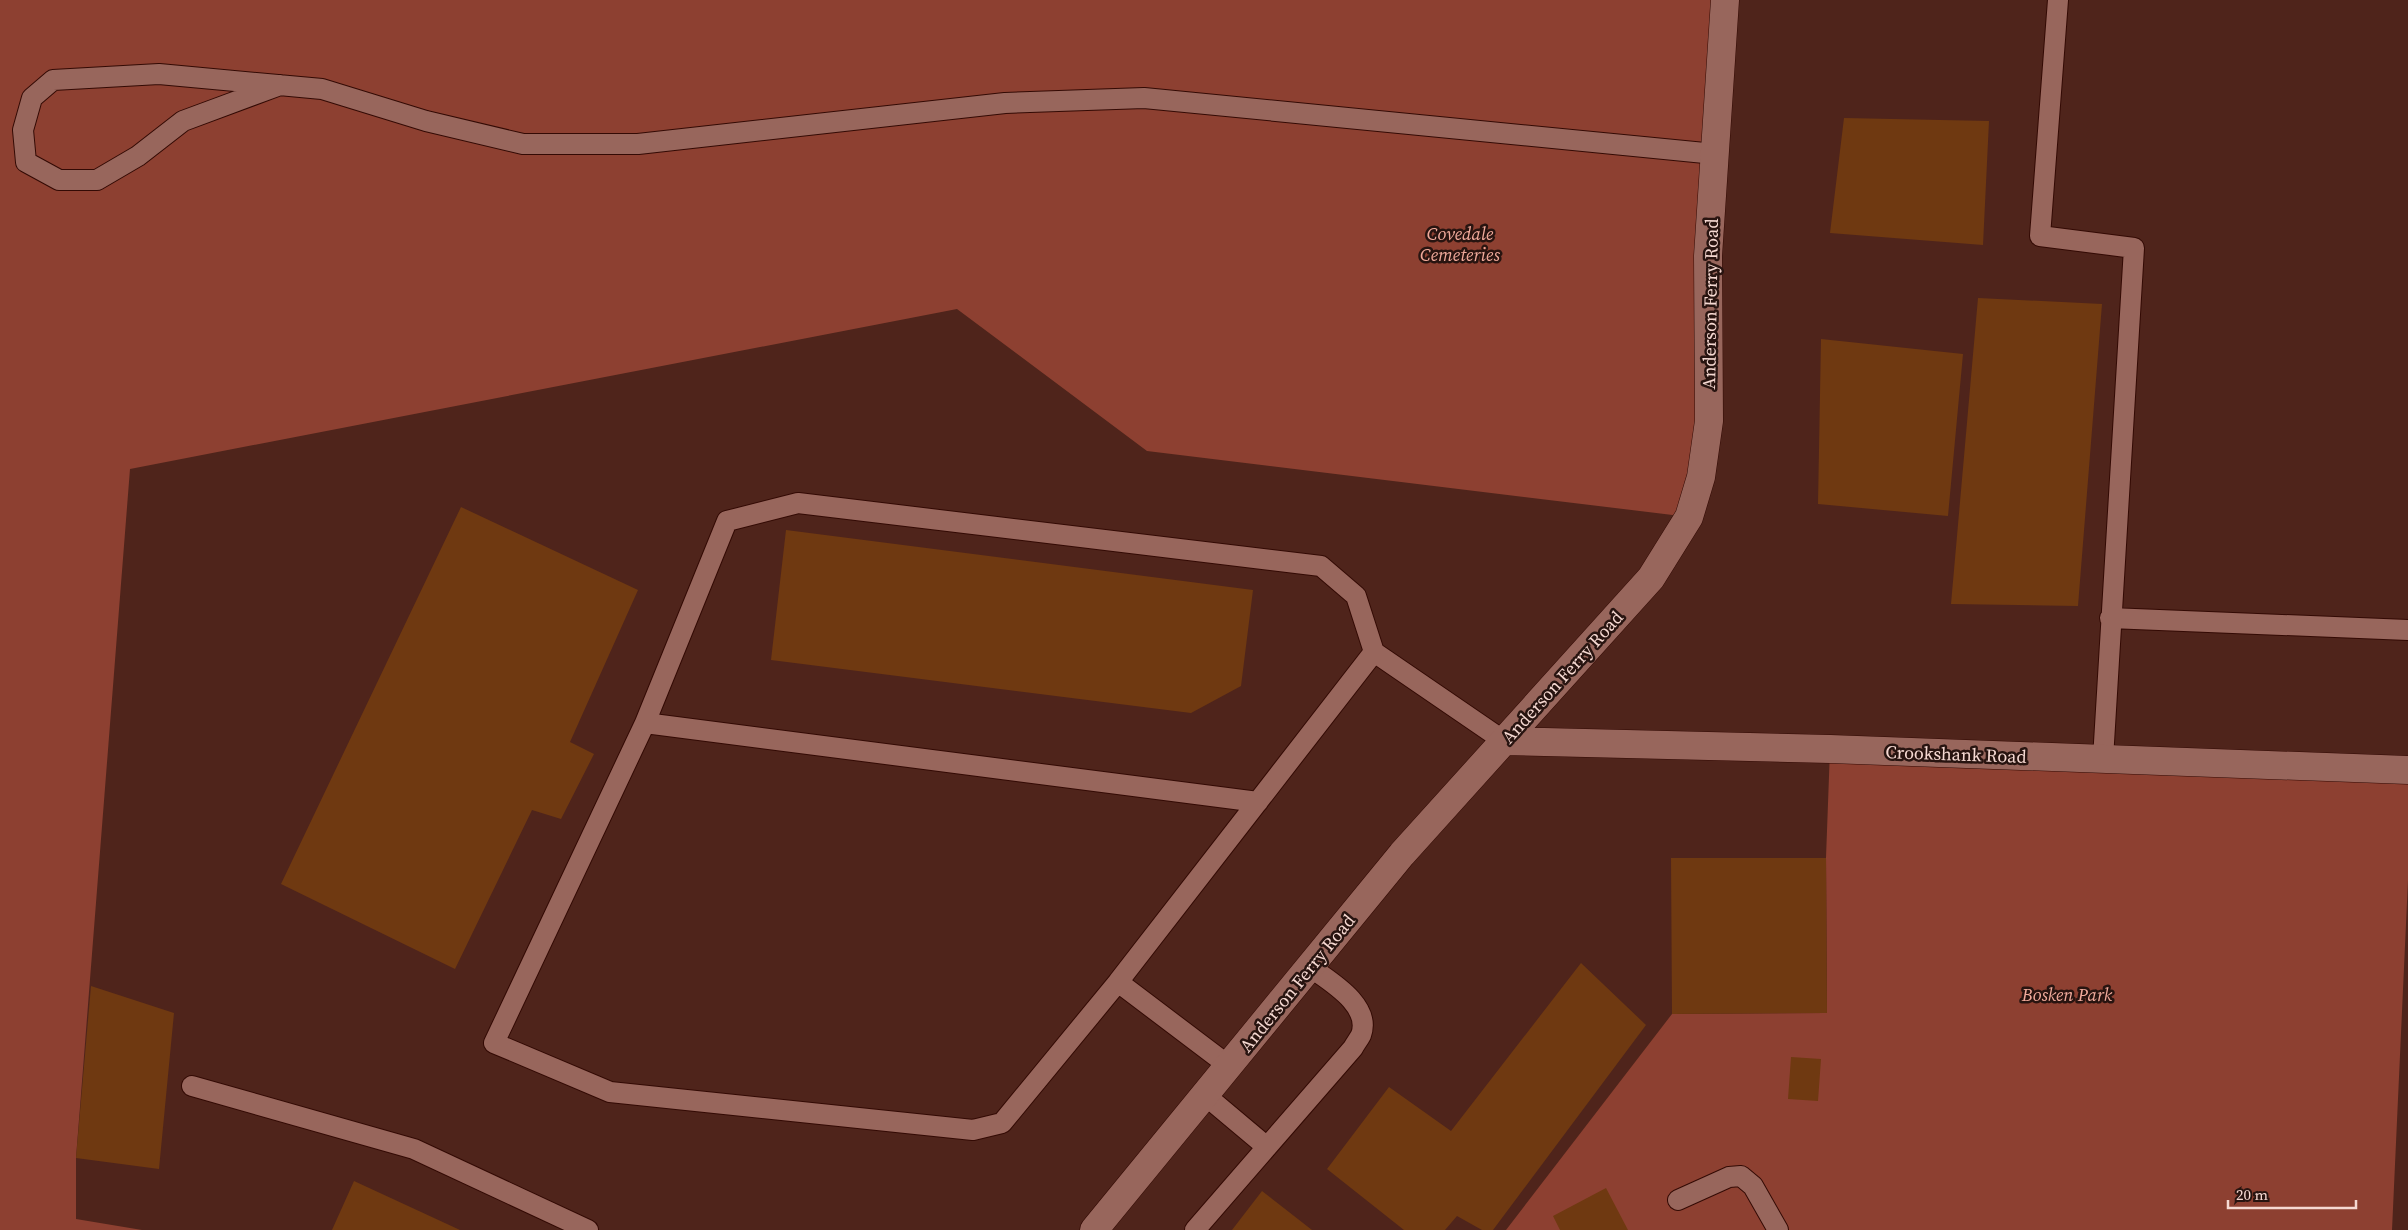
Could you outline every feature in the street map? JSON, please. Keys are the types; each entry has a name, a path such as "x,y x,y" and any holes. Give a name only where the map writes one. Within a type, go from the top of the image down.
{"street":[{"name":"Anderson Ferry Road","path":"1094,1230 1402,854 1651,578 1689,517 1701,477 1709,421 1708,256 1725,0"},
{"name":"Crookshank Road","path":"1504,741 2408,770"}],"lane":[{"path":"2058,0 2040,236 2134,248 2110,618 2103,759"},
{"path":"280,85 183,121 138,156 97,180 58,180 26,162 23,130 32,98 53,80 159,74 322,88 426,121 523,144 638,144 1005,103 1144,98 1715,154"},
{"path":"1374,652 1118,982 1002,1123 974,1130 610,1092 494,1043 645,722 726,521 798,503 1321,566 1356,596 1374,652 1504,741"},
{"path":"2110,618 2408,630"},
{"path":"645,722 1258,802"},
{"path":"1195,1230 1353,1048 1361,1035 1363,1024 1358,1009 1345,994 1310,967"},
{"path":"1118,982 1229,1066"},
{"path":"192,1086 414,1148 588,1230"},
{"path":"1205,1095 1267,1147"},
{"path":"1678,1200 1729,1177 1741,1176 1753,1186 1778,1230"}],"green space":[{"name":"Covedale Cemeteries","path":"0,0 1725,0 1689,517 1147,451 957,309 130,469 76,1158 76,1219 142,1230 0,1230"},
{"name":"Bosken Park","path":"1830,749 2408,770 2408,880 2392,1230 1506,1230 1672,1014 1827,1013 1826,858"}],"building":[{"path":"1844,118 1989,121 1983,245 1830,233"},
{"path":"1978,298 2102,304 2078,606 1951,604"},
{"path":"1821,339 1963,354 1948,516 1818,504"},
{"path":"461,507 638,590 570,742 594,754 561,819 532,810 455,969 281,884"},
{"path":"786,530 1253,590 1241,686 1191,713 771,660"},
{"path":"1671,858 1826,858 1827,1013 1672,1014"},
{"path":"1581,963 1646,1025 1493,1230 1482,1230 1457,1216 1445,1230 1404,1230 1327,1169 1389,1087 1451,1131"},
{"path":"91,986 174,1013 159,1169 76,1158"},
{"path":"1791,1057 1821,1059 1818,1101 1788,1099"},
{"path":"354,1181 460,1230 332,1230"},
{"path":"1606,1188 1628,1230 1560,1230 1553,1216"},
{"path":"1262,1191 1312,1230 1232,1230"}]}
